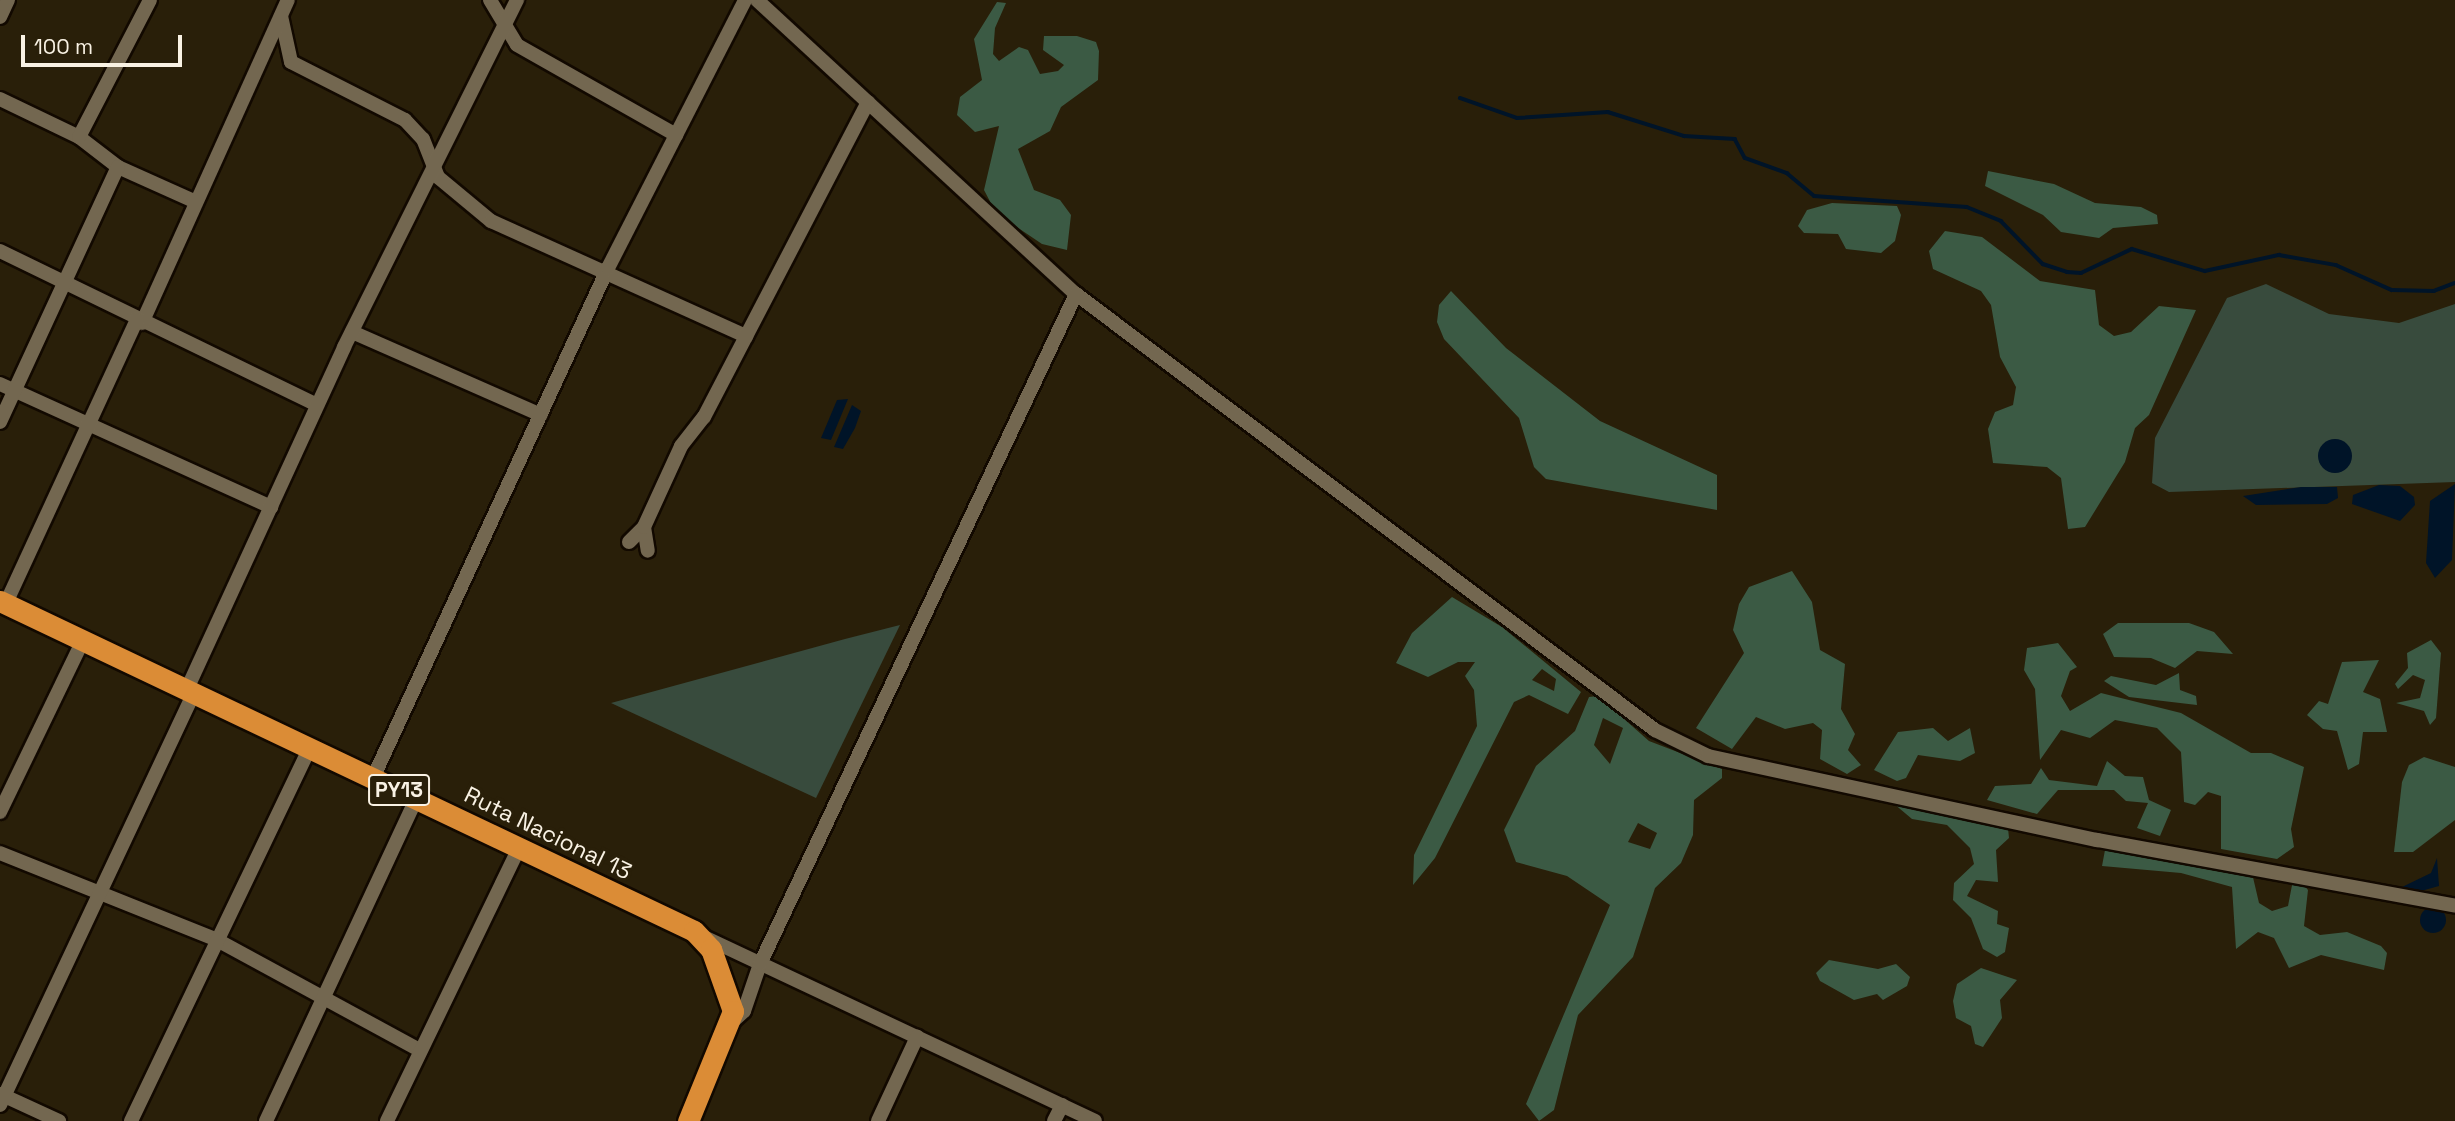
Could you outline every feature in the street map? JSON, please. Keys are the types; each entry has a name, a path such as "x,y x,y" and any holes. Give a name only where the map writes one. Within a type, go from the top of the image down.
{"highway":[{"name":"Ruta Nacional 13","path":"3,602 694,931 721,969 730,1024"},
{"path":"688,1121 730,1024"}],"street":[{"path":"0,17 8,0"},
{"path":"79,138 150,0"},
{"path":"3,602 140,321 288,0"},
{"path":"490,0 503,21 533,56 676,135"},
{"path":"59,1121 2,1098 100,893 317,405 503,21 517,0"},
{"path":"373,778 608,268 745,0"},
{"path":"757,0 1076,294 1655,730 1708,755 2097,840 2455,906"},
{"path":"281,16 291,62 405,120 434,163 438,177 491,221 608,268 746,336"},
{"path":"0,99 79,138 118,167 195,202"},
{"path":"629,542 644,527 681,446 746,336 868,102"},
{"path":"0,422 7,387 63,282 118,167"},
{"path":"0,251 317,405"},
{"path":"730,1024 744,1011 760,964 1076,294"},
{"path":"352,332 541,415"},
{"path":"7,387 271,507"},
{"path":"644,527 648,551"},
{"path":"0,812 83,640"},
{"path":"131,1121 310,748"},
{"path":"266,1121 416,799"},
{"path":"387,1121 519,848"},
{"path":"0,853 217,940 324,994 420,1050"},
{"path":"694,931 1096,1121"},
{"path":"878,1121 917,1037"},
{"path":"1054,1121 1062,1105"}],"green space":[{"path":"997,2 1006,3 995,28 993,54 999,61 1019,47 1028,50 1040,74 1058,71 1064,65 1043,50 1044,36 1077,36 1096,42 1099,51 1098,80 1061,107 1050,131 1018,149 1034,190 1060,200 1071,215 1067,250 1042,244 996,213 984,190 999,126 975,132 957,115 960,97 982,80 974,39"},
{"path":"1988,171 2054,184 2095,203 2141,207 2157,215 2158,224 2113,228 2099,238 2061,232 2043,215 1985,186"},
{"path":"1832,203 1897,206 1901,215 1895,241 1881,253 1846,249 1838,234 1804,233 1798,226 1807,210"},
{"path":"1945,231 1982,237 2040,281 2095,290 2099,325 2114,336 2131,332 2159,306 2196,310 2149,415 2135,428 2125,462 2085,527 2068,529 2061,478 2047,467 1993,463 1988,429 1995,412 2013,405 2016,387 2000,357 1991,305 1981,291 1933,269 1929,251"},
{"path":"2266,284 2329,314 2399,323 2455,304 2455,482 2169,492 2152,483 2155,438 2227,298"},
{"path":"1451,291 1506,348 1600,421 1717,475 1717,510 1546,479 1534,467 1519,418 1444,339 1437,322 1439,305"},
{"path":"1792,571 1812,602 1820,650 1845,664 1841,709 1855,734 1848,750 1861,765 1847,774 1820,759 1822,730 1813,723 1785,729 1756,717 1732,749 1696,728 1744,653 1733,630 1739,604 1749,587"},
{"path":"1452,597 1502,627 1581,692 1568,714 1529,695 1514,702 1435,858 1413,885 1414,855 1477,726 1474,690 1465,676 1475,662 1458,662 1428,677 1396,663 1412,633","holes":["1542,669 1556,679 1554,691 1532,680"]},
{"path":"2118,623 2189,623 2214,632 2233,654 2197,651 2175,668 2151,658 2114,657 2103,634"},
{"path":"900,625 816,798 611,703 845,639"},
{"path":"2431,640 2441,653 2436,718 2430,725 2424,711 2396,703 2420,698 2425,680 2413,675 2398,689 2395,684 2408,668 2407,653"},
{"path":"2058,643 2077,667 2070,671 2061,696 2070,711 2101,693 2181,713 2251,753 2271,753 2304,767 2291,829 2294,847 2277,859 2221,849 2221,796 2208,792 2195,805 2184,802 2181,752 2157,728 2115,720 2090,738 2061,730 2040,760 2035,689 2024,670 2027,648"},
{"path":"2379,660 2363,692 2380,699 2387,732 2363,732 2359,764 2348,770 2337,731 2323,729 2307,715 2319,701 2328,704 2342,662"},
{"path":"2179,673 2180,690 2196,696 2197,705 2129,697 2104,681 2111,676 2156,685"},
{"path":"1598,696 1649,741 1722,769 1722,778 1694,800 1693,835 1681,863 1655,888 1633,957 1578,1015 1554,1110 1539,1121 1526,1104 1610,905 1567,876 1516,862 1504,830 1536,766 1575,731 1589,697","holes":["1603,718 1623,728 1610,764 1594,745","1638,823 1657,833 1650,849 1628,842"]},
{"path":"1933,728 1948,741 1970,728 1975,753 1960,761 1918,755 1906,778 1897,781 1874,770 1898,732"},
{"path":"2424,757 2455,767 2455,820 2413,852 2394,852 2402,782 2409,765"},
{"path":"2107,761 2125,776 2143,777 2149,800 2171,810 2160,836 2137,828 2148,803 2126,801 2114,790 2058,790 2037,814 1987,800 1995,786 2031,784 2041,768 2049,780 2097,786"},
{"path":"1893,803 2008,828 2009,838 1996,850 1998,882 1976,880 1967,896 1998,911 1997,924 2009,928 2005,952 1997,957 1983,949 1971,918 1953,900 1954,883 1974,864 1970,848 1947,825 1912,819"},
{"path":"2105,850 2252,873 2259,903 2272,911 2288,906 2293,880 2302,883 2308,890 2304,926 2320,935 2347,932 2381,946 2387,953 2384,970 2321,955 2289,968 2274,938 2258,932 2236,949 2232,887 2181,873 2102,866"},
{"path":"1829,960 1878,969 1896,964 1910,977 1907,986 1883,1000 1877,994 1854,1000 1820,981 1816,973"},
{"path":"1981,968 2017,980 2000,1000 2002,1018 1983,1047 1975,1044 1971,1026 1956,1018 1953,1001 1957,984"}],"water":[{"path":"848,399 831,440 821,438 837,400"},
{"path":"852,405 861,411 855,428 843,449 834,447"},
{"path":"2335,439 2347,444 2352,456 2347,468 2335,473 2323,468 2318,456 2323,444"},
{"path":"2455,484 2452,560 2435,578 2426,563 2430,501"},
{"path":"2379,485 2400,486 2414,497 2415,505 2400,521 2352,504 2353,495"},
{"path":"2301,487 2337,487 2338,498 2327,504 2256,505 2243,496"},
{"path":"2437,858 2439,886 2414,893 2402,887 2431,873"},
{"path":"2433,907 2442,911 2446,920 2442,929 2433,933 2424,929 2420,920 2424,911"}],"waterway":[{"path":"1460,98 1517,118 1608,112 1684,136 1735,139 1745,158 1787,173 1814,196 1967,207 2001,221 2043,264 2067,272 2081,273 2132,249 2205,271 2279,255 2336,265 2392,290 2434,291 2455,283"}]}
